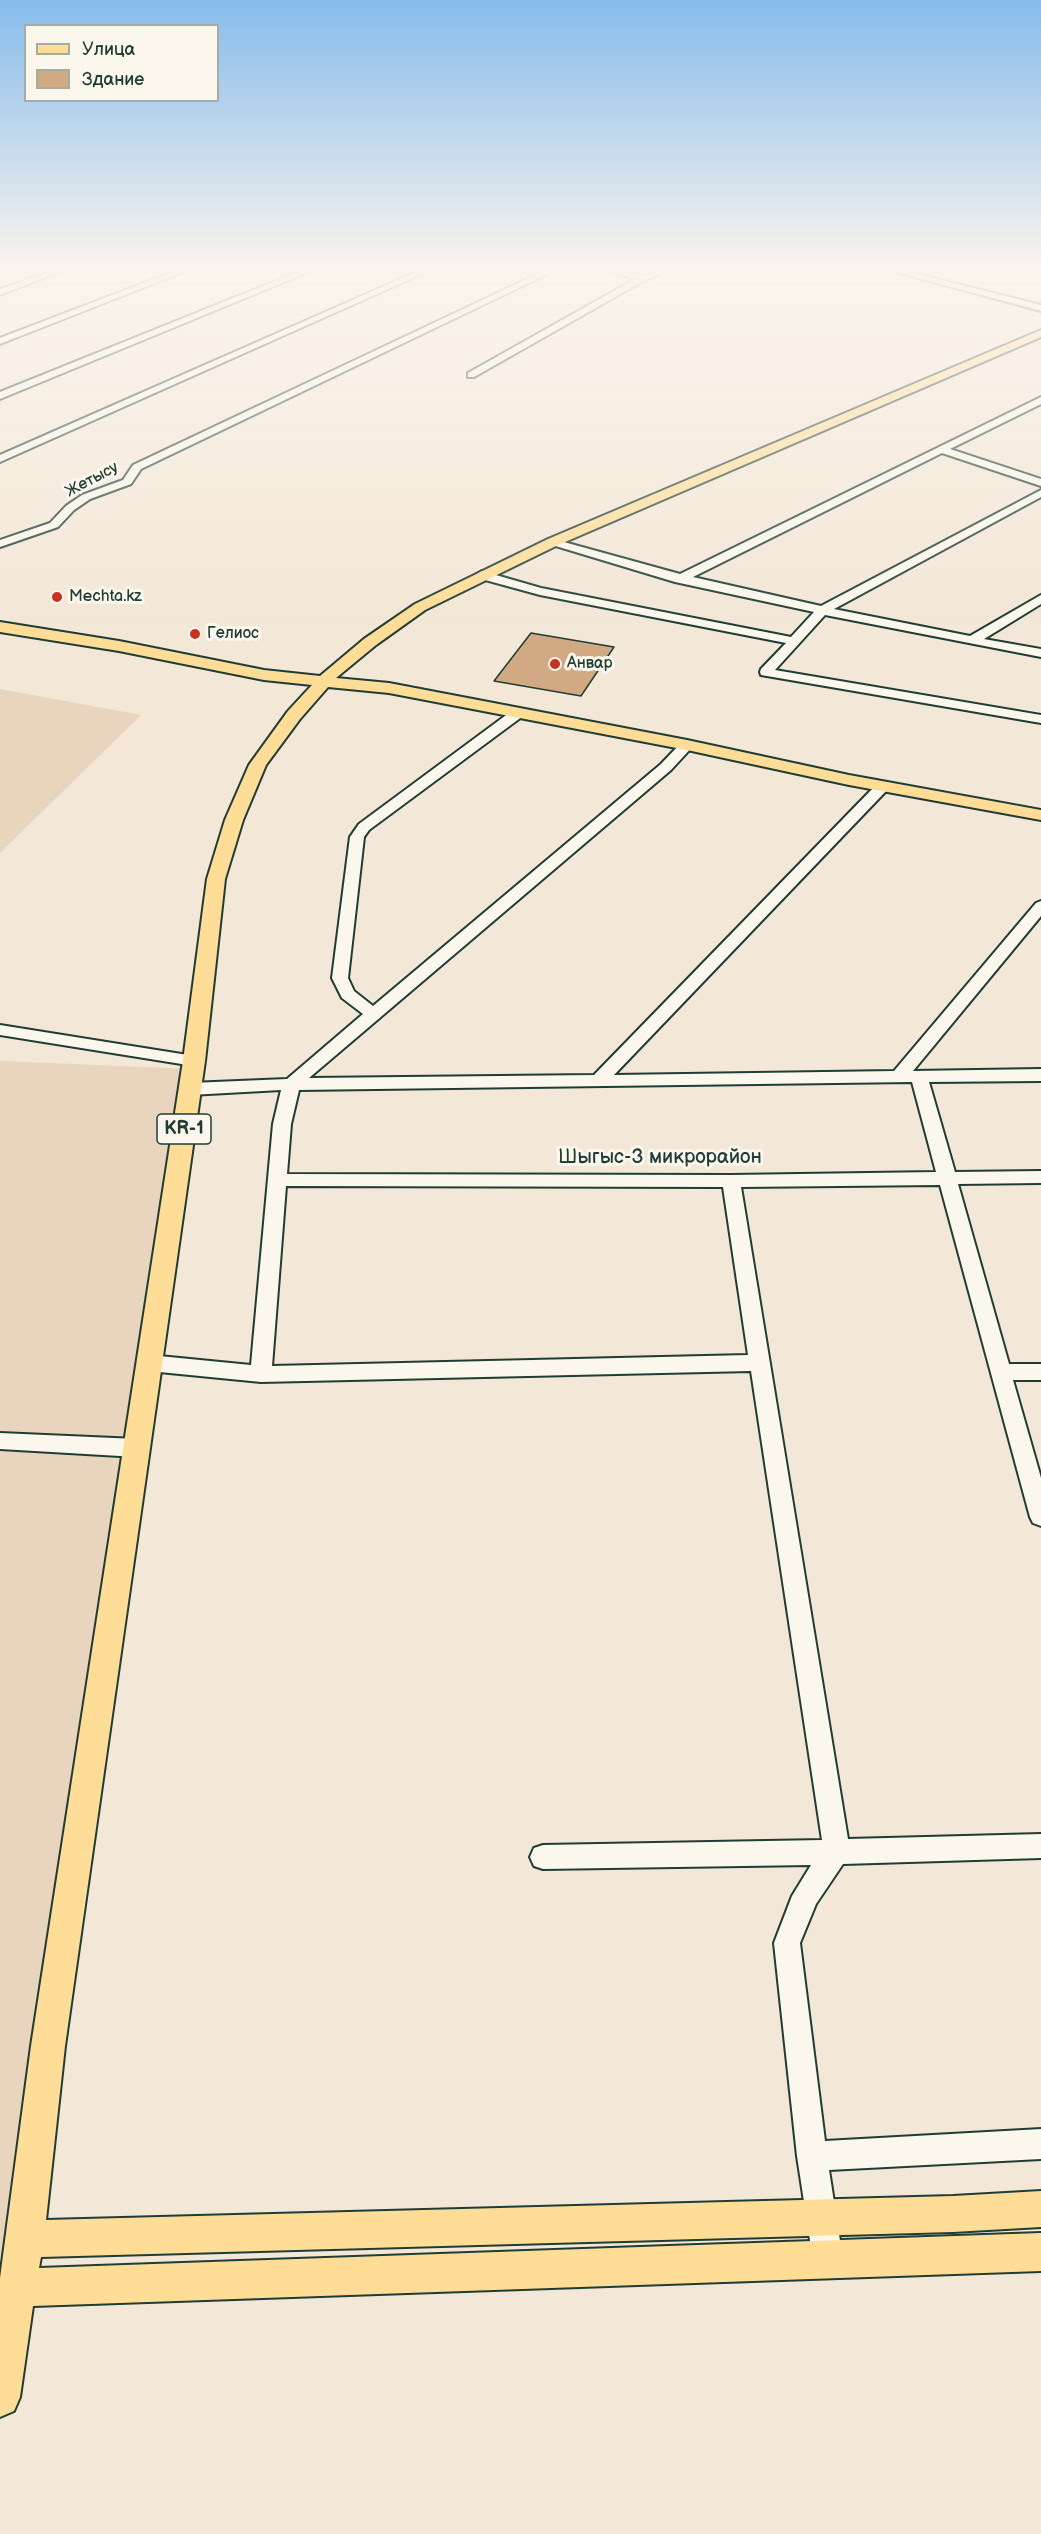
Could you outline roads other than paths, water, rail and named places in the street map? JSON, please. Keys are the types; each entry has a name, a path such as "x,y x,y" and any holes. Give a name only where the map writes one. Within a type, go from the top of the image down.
{"main road":[{"name":"KR-1","path":"0,2397 25,2239 48,2046 194,1061 216,879 234,820 258,765 294,715 328,678 370,642 420,607 553,542 914,387"},
{"path":"0,627 119,646 227,669 328,678 592,713 854,774 883,786 1041,815"},
{"path":"328,678 854,774 1041,801"},
{"path":"25,2239 1041,2209"},
{"path":"17,2288 1041,2252"}],"street":[{"path":"0,396 21,387"},
{"path":"0,459 162,387"},
{"name":"Жетысу","path":"0,544 54,525 70,508 86,498 127,482 137,467 305,387"},
{"path":"679,579 1041,400"},
{"path":"940,449 1041,483"},
{"path":"1041,493 822,611 766,672 1041,719"},
{"path":"553,542 679,579 822,611 1041,653"},
{"path":"482,575 540,591 794,641"},
{"path":"971,640 1041,599"},
{"path":"373,1014 349,996 342,987 340,978 357,837 364,828 518,713"},
{"path":"261,1374 282,1124 291,1084 666,767 687,745"},
{"path":"598,1081 883,786"},
{"path":"909,1077 1041,906"},
{"path":"0,1030 194,1061"},
{"path":"190,1089 291,1084 1041,1076"},
{"path":"909,1077 947,1178 1041,1517"},
{"name":"Шыгыс-3 микрорайон","path":"278,1180 731,1181 1041,1177"},
{"path":"731,1181 837,1852 808,1888 795,1916 787,1943 812,2156 828,2260"},
{"path":"149,1363 261,1374 760,1363"},
{"path":"1001,1372 1041,1372"},
{"path":"0,1441 136,1448"},
{"path":"543,1857 1041,1846"},
{"path":"812,2156 1041,2144"}],"place":[{"name":"Mechta.kz","path":"57,597"},
{"name":"Гелиос","path":"195,634"},
{"name":"Анвар","path":"555,664"}]}
